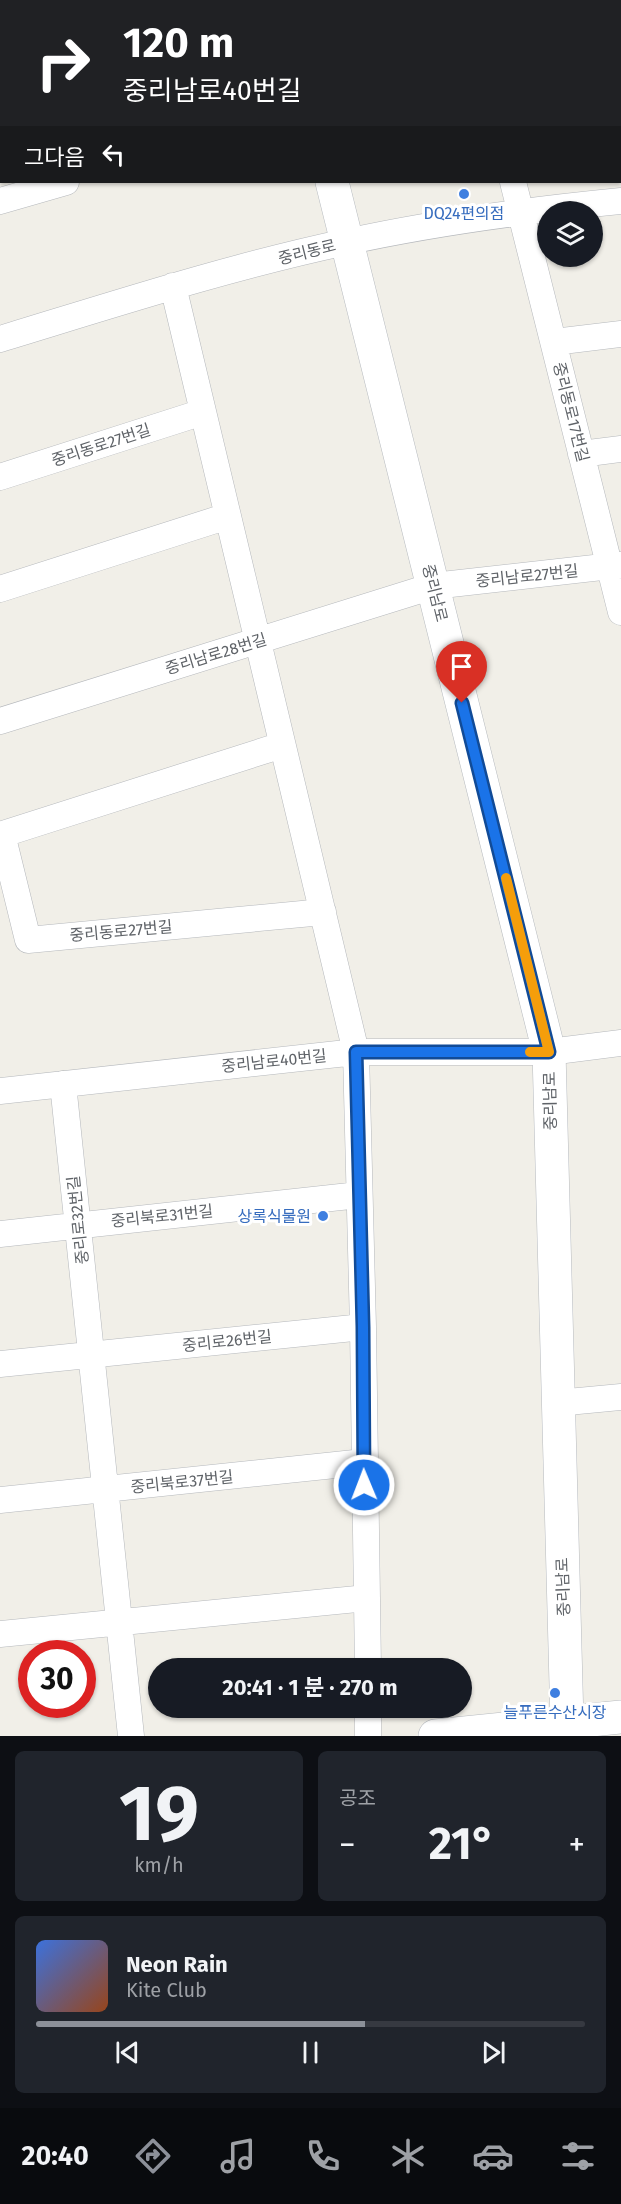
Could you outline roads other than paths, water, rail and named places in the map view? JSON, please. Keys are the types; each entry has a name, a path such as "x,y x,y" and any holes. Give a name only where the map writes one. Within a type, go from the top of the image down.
{"main road":[{"name":"중리남로","path":"332,183 549,1052 567,1722"},
{"path":"435,1736 534,1731 567,1722 621,1717"}],"street":[{"path":"0,201 63,183"},
{"name":"중리동로17번길","path":"513,183 581,454 615,566 621,612"},
{"name":"중리동로","path":"0,339 172,286 347,242 521,211 621,201"},
{"path":"172,286 356,1052 368,1658"},
{"path":"554,342 621,334"},
{"name":"중리동로27번길","path":"0,477 203,412"},
{"path":"581,454 621,449"},
{"path":"0,589 228,516"},
{"name":"중리남로27번길","path":"433,586 615,566"},
{"name":"중리남로28번길","path":"0,721 433,586"},
{"name":"중리동로27번길","path":"282,745 1,835 28,940 323,912"},
{"name":"중리남로40번길","path":"0,1091 356,1052 549,1052 621,1043"},
{"name":"중리로32번길","path":"63,1084 131,1736"},
{"name":"중리북로31번길","path":"0,1234 359,1195"},
{"name":"중리로26번길","path":"92,1356 363,1327"},
{"path":"0,1364 92,1356"},
{"path":"557,1403 621,1397"},
{"name":"중리북로37번길","path":"0,1500 364,1462"},
{"path":"0,1634 367,1598"},
{"path":"368,1718 369,1736"}],"place":[{"name":"DQ24편의점","path":"464,194"},
{"name":"상록식물원","path":"323,1216"},
{"name":"늘푸른수산시장","path":"555,1693"}]}
